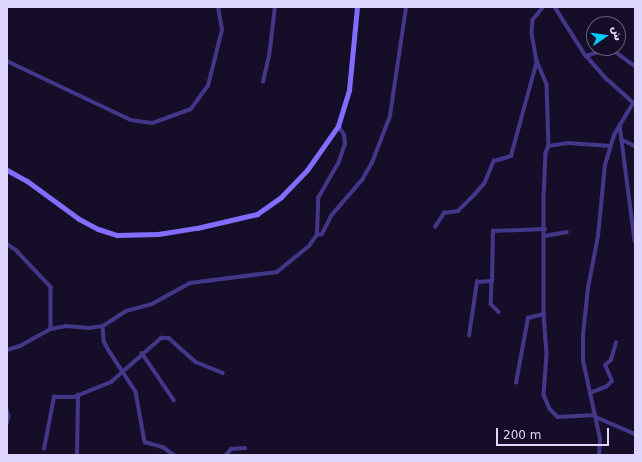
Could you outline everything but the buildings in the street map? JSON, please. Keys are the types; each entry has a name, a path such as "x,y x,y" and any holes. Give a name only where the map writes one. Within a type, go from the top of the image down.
{"main road":[{"path":"7,170 98,230 117,235 164,233 257,214 281,197 307,170 338,126 349,90 357,7"}],"street":[{"path":"7,61 138,123 160,121 193,108 210,83 222,30 218,7"},
{"path":"263,82 269,57 275,7"},
{"path":"317,235 322,234 331,216 362,180 372,163 390,116 406,7"},
{"path":"544,7 535,17 532,28 537,61 547,84 549,146 546,153 544,229 544,314 547,354 544,392 550,409 561,418 596,416 635,434"},
{"path":"555,7 586,56 634,103 620,125 610,146 601,186 598,236 588,288 583,335 583,361 600,439 599,455"},
{"path":"621,56 635,66"},
{"path":"435,227 444,213 458,211 484,184 494,161 511,156 537,61"},
{"path":"620,125 635,241"},
{"path":"7,353 9,350 51,330 66,326 89,328 104,326 126,311 152,304 190,283 277,272 309,246 317,235 318,198 338,164 345,144 344,135 338,126"},
{"path":"622,139 635,146"},
{"path":"549,146 568,142 610,146"},
{"path":"499,312 491,304 493,231 544,229"},
{"path":"545,236 567,232"},
{"path":"7,244 16,250 51,287 51,330"},
{"path":"469,336 477,282 492,282"},
{"path":"516,383 528,318 544,314"},
{"path":"104,326 104,341 136,392 145,442 163,447 174,455"},
{"path":"44,449 54,398 78,395 111,382 142,353 161,338 166,337 196,362 222,373"},
{"path":"590,393 605,388 612,381 605,365 611,360 616,344"},
{"path":"142,353 174,400"},
{"path":"77,455 78,395"},
{"path":"7,410 9,416 7,424"},
{"path":"226,455 231,449 245,448"}]}
